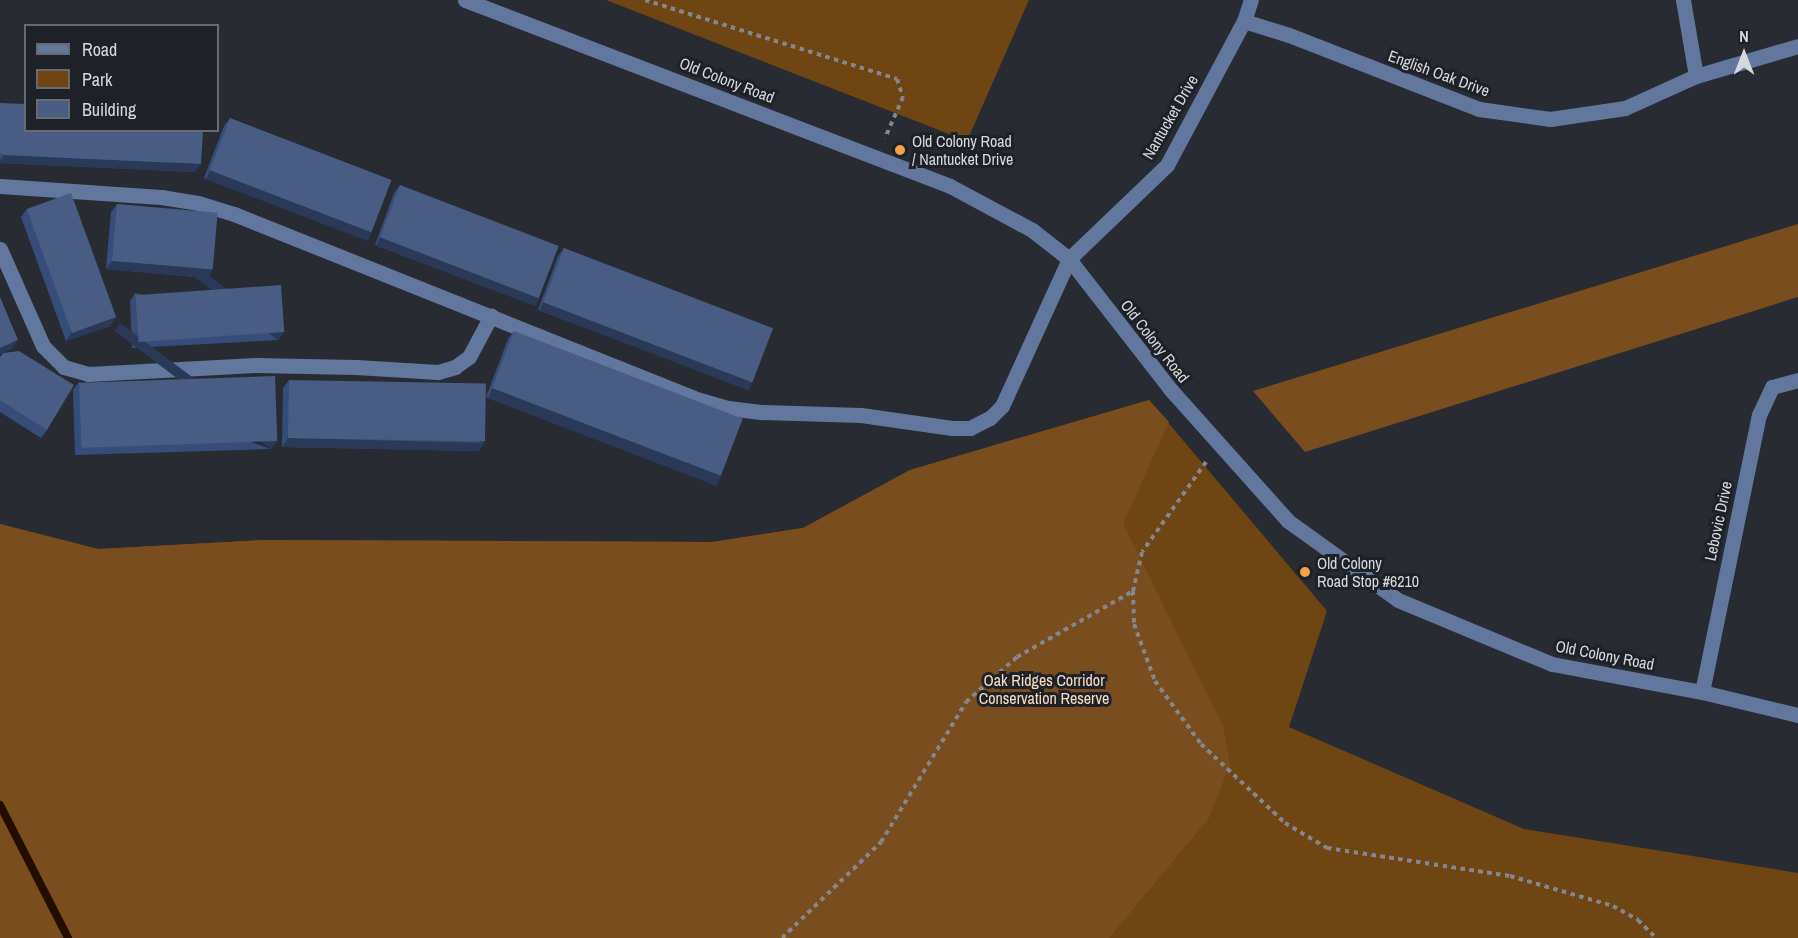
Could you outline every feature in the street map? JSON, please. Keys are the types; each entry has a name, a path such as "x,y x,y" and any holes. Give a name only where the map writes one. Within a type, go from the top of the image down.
{"street":[{"name":"Old Colony Road","path":"465,0 877,158 987,204 1032,230 1069,259 1171,390 1288,521 1398,600 1552,664 1702,692 1798,715"},
{"name":"Nantucket Drive","path":"1069,259 1167,165 1244,21 1251,0"},
{"path":"1683,0 1696,76"},
{"name":"English Oak Drive","path":"1244,21 1289,35 1479,109 1550,119 1625,108 1696,76 1798,46"},
{"path":"0,186 161,197 198,203 234,214 693,398 728,408 763,412 879,416 961,429 982,423 1002,406 1069,259"},
{"path":"0,249 43,346 64,367 88,374 255,365 356,367 438,372 459,365 470,357 490,316"},
{"name":"Lebovic Drive","path":"1702,692 1759,415 1772,387 1798,380"}],"path":[{"path":"645,0 897,79 903,97 877,158"},
{"path":"1219,444 1142,552 1133,591 1134,624 1155,681 1201,744 1285,823 1327,848 1510,876 1613,906 1638,920 1656,938"},
{"path":"782,938 881,842 966,702 1017,657 1133,591"}],"green space":[{"path":"606,0 1029,0 967,141"},
{"path":"1798,224 1798,297 1305,452 1253,391"},
{"name":"Oak Ridges Corridor Conservation Reserve","path":"1149,400 1327,611 1289,727 1524,829 1798,873 1798,938 0,938 0,524 98,549 264,540 712,542 803,528 910,470"},
{"name":"Oak Ridges Corridor Conservation Reserve","path":"1149,400 1169,422 1123,524 1223,725 1230,764 1209,818 1109,938 0,938 0,524 98,549 264,540 712,542 803,528 910,470"}],"building":[{"path":"0,103 24,104 24,132 203,132 201,164 0,153"},
{"path":"230,118 392,180 371,232 210,170"},
{"path":"400,185 559,246 539,298 380,237"},
{"path":"71,193 116,317 72,333 27,209"},
{"path":"117,204 218,213 213,270 112,261"},
{"path":"564,248 773,328 752,382 543,302"},
{"path":"281,285 284,332 139,342 135,295"},
{"path":"0,297 18,340 0,348"},
{"path":"514,331 743,419 721,476 492,388"},
{"path":"19,351 74,385 47,430 0,400 0,357 3,353"},
{"path":"275,376 277,441 81,448 79,383"},
{"path":"289,380 486,383 485,441 288,438"}],"waterway":[{"path":"0,805 68,938"}],"place":[{"name":"Old Colony Road / Nantucket Drive","path":"900,150"},
{"name":"Old Colony Road Stop #6210","path":"1305,572"}]}
